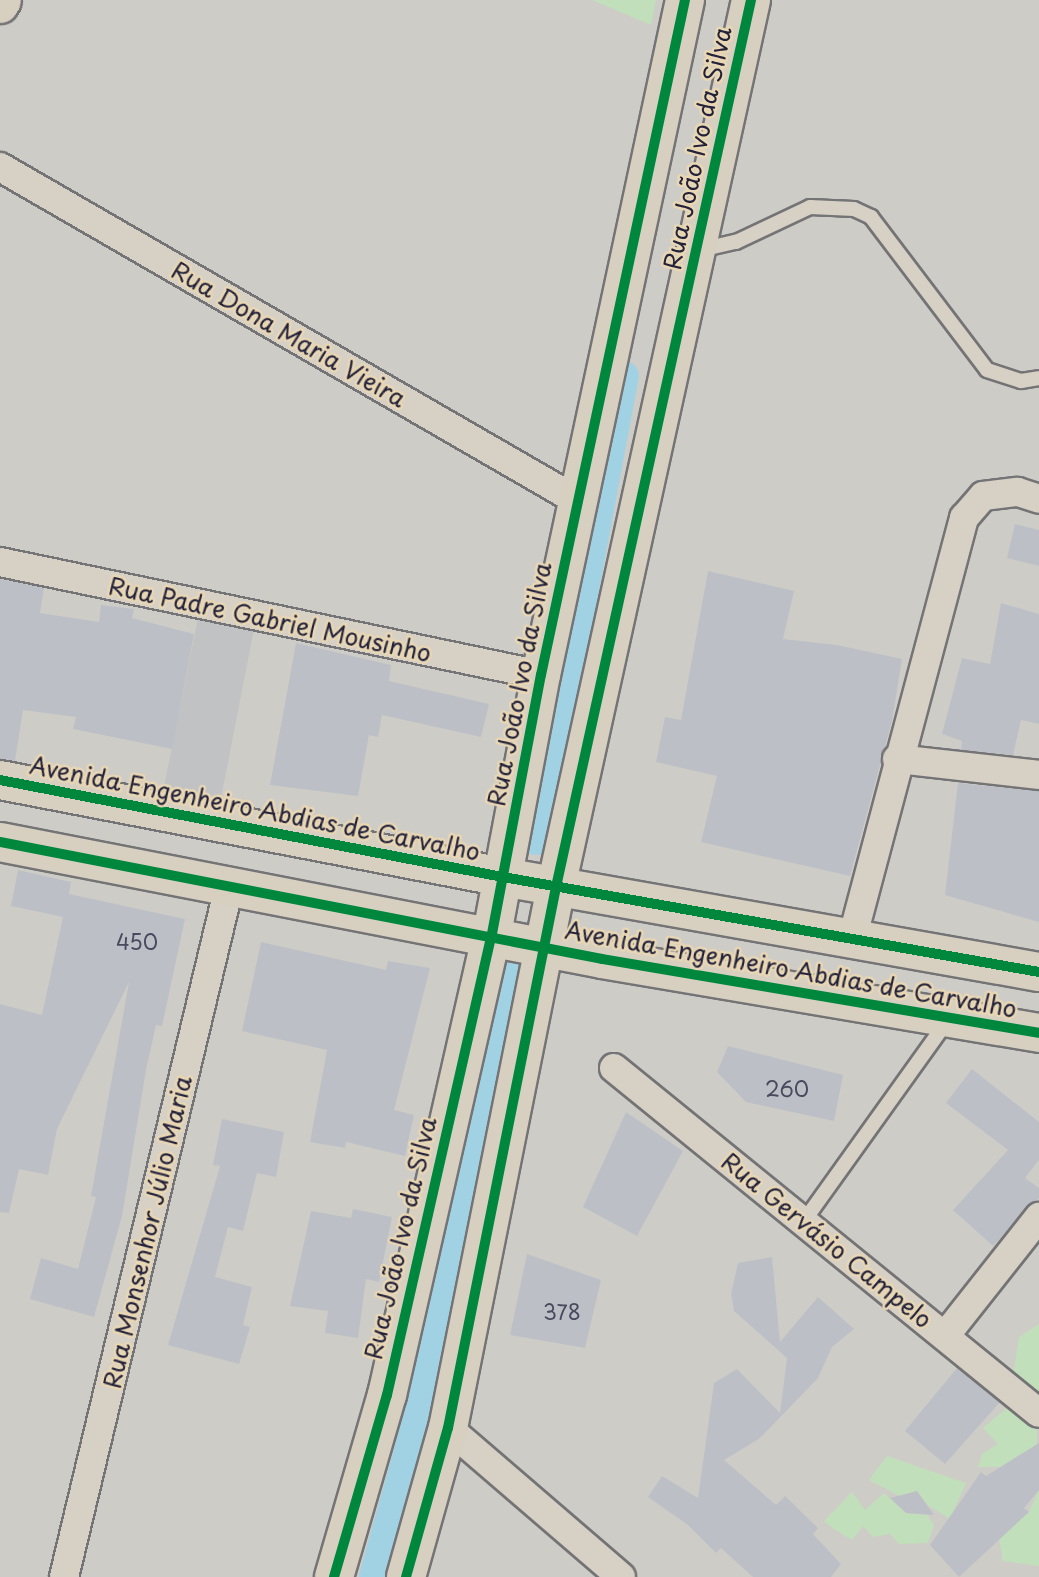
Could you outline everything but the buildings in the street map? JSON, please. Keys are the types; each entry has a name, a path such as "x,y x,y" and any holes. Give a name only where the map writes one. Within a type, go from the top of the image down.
{"main road":[{"name":"Rua João Ivo da Silva","path":"334,1577 387,1395 491,939 541,675 684,0"},
{"name":"Rua João Ivo da Silva","path":"406,1577 448,1428 556,887 751,0"},
{"name":"Avenida Engenheiro Abdias de Carvalho","path":"0,780 556,887 1039,972"},
{"name":"Avenida Engenheiro Abdias de Carvalho","path":"0,842 545,949 1039,1033"}],"street":[{"name":"Rua Dona Maria Vieira","path":"0,167 578,501"},
{"path":"852,939 946,572 972,503 999,492 1039,499"},
{"name":"Rua Padre Gabriel Mousinho","path":"0,562 541,675"},
{"path":"897,759 1039,775"},
{"name":"Rua Monsenhor Júlio Maria","path":"64,1577 229,887"},
{"name":"Rua Gervásio Campelo","path":"614,1068 1039,1413"},
{"path":"946,1336 1039,1217"},
{"path":"448,1428 621,1577"}],"lane":[{"path":"696,251 737,242 810,207 854,209 871,217 987,370 1021,381 1039,378"},
{"path":"804,1221 950,1017"}],"shaded area":[{"path":"198,618 254,629 220,803 163,792"}],"green space":[{"path":"592,0 656,0 651,25"},
{"path":"1039,1324 1039,1404 1012,1383 1019,1337"},
{"path":"1014,1402 1037,1425 1037,1445 1003,1467 978,1467 982,1454 998,1444 983,1428"},
{"path":"887,1456 966,1483 950,1519 927,1505 917,1491 900,1496 869,1480"},
{"path":"1039,1490 1039,1566 1003,1561 999,1538 1029,1512"},
{"path":"852,1492 865,1510 884,1493 906,1513 927,1515 934,1525 928,1543 899,1544 890,1534 873,1537 863,1526 852,1540 834,1529 824,1521"}],"waterway":[{"path":"537,840 624,376"},
{"path":"374,1577 409,1451 510,974"}],"cycle path":[{"path":"334,1577 387,1395 491,939 541,675 685,0"},
{"path":"406,1577 448,1428 556,887 751,0"},
{"path":"0,780 503,877 1039,972"},
{"path":"0,842 602,959 1039,1033"}]}
